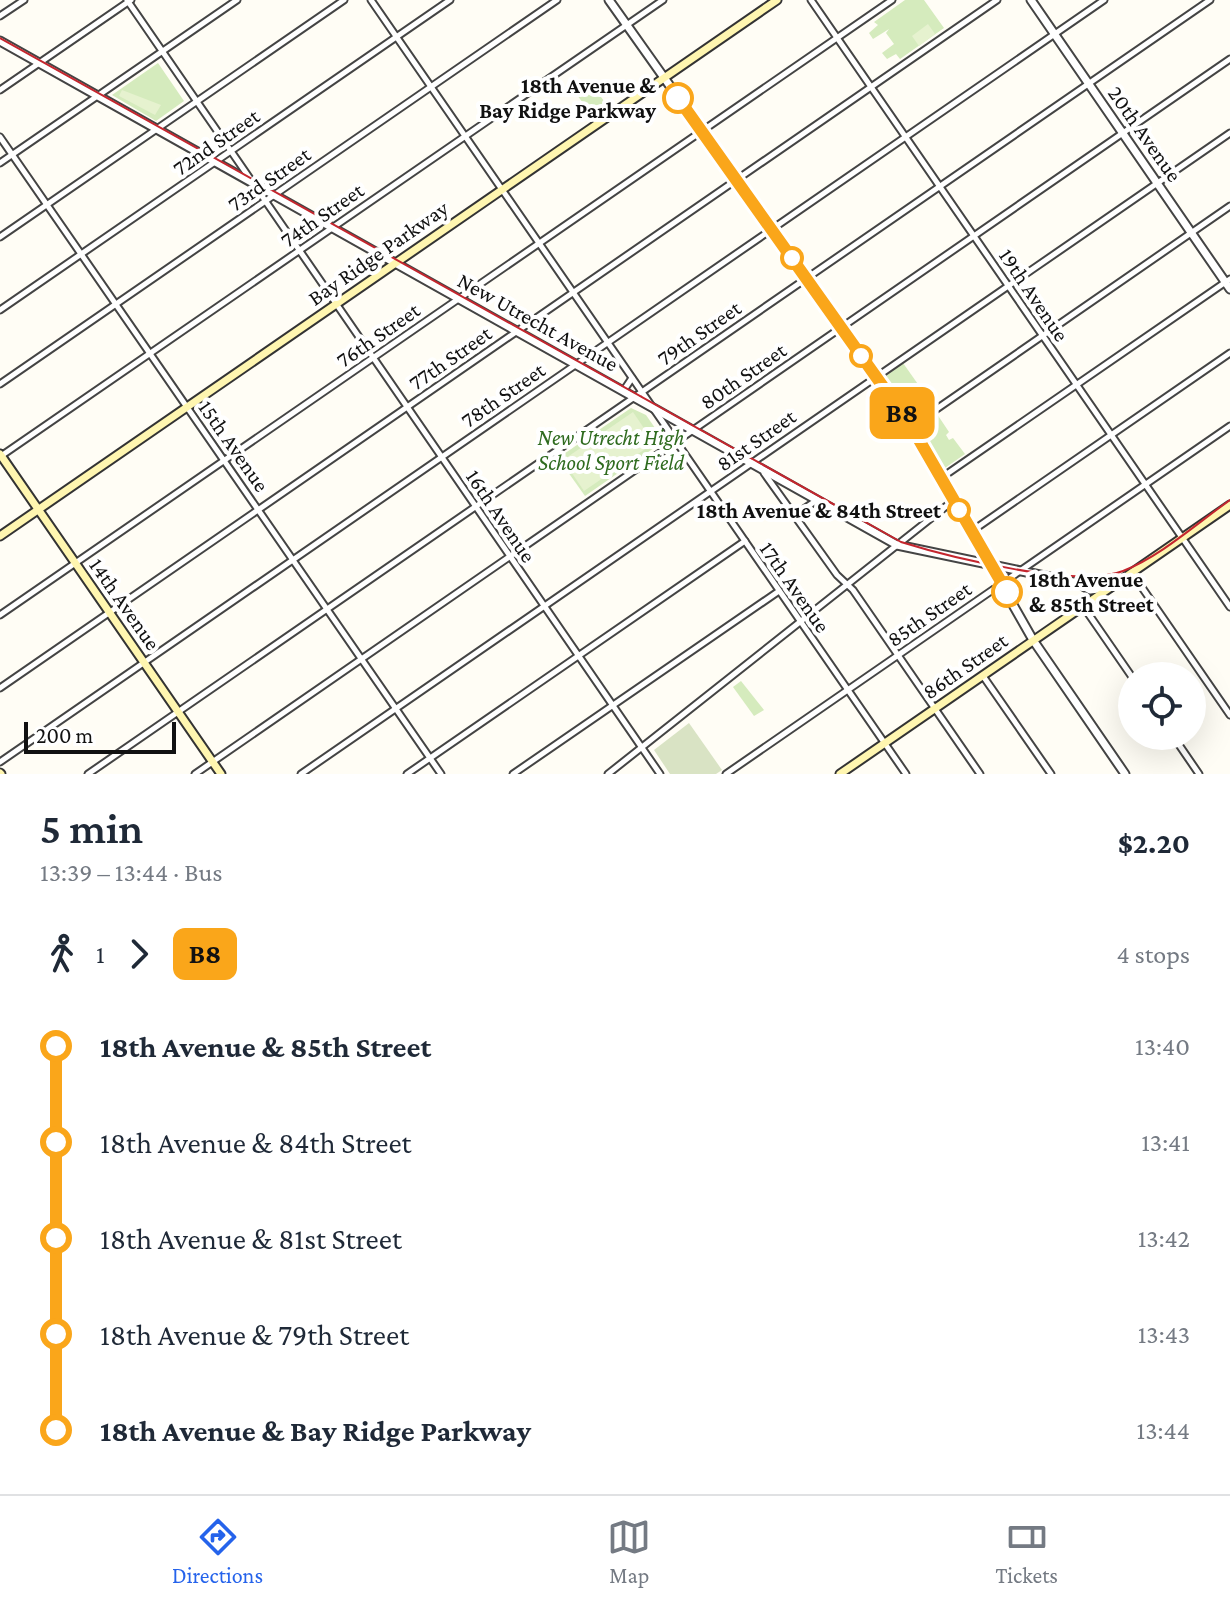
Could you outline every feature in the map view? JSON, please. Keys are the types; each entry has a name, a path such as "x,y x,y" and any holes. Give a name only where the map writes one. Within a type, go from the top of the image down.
{"main road":[{"name":"Bay Ridge Parkway","path":"0,536 777,0"},
{"name":"14th Avenue","path":"0,456 221,774"},
{"name":"86th Street","path":"840,774 1230,505"}],"street":[{"path":"0,16 24,0"},
{"path":"0,163 237,0"},
{"path":"0,237 344,0"},
{"path":"371,0 632,378 638,394"},
{"name":"72nd Street","path":"0,310 450,0"},
{"name":"73rd Street","path":"0,384 557,0"},
{"path":"609,0 911,426 1033,640 1125,774"},
{"name":"74th Street","path":"0,456 663,0"},
{"name":"19th Avenue","path":"811,0 1230,607"},
{"name":"76th Street","path":"0,615 892,0"},
{"name":"77th Street","path":"0,688 997,0"},
{"name":"20th Avenue","path":"1031,0 1229,284"},
{"name":"78th Street","path":"0,762 1104,0"},
{"name":"79th Street","path":"88,774 1210,0"},
{"path":"0,90 129,1"},
{"name":"16th Avenue","path":"129,1 660,774"},
{"name":"New Utrecht Avenue","path":"0,41 517,332 624,390 638,394 652,407 897,545 1078,583 1093,580 1111,587"},
{"name":"80th Street","path":"195,774 1230,59"},
{"name":"81st Street","path":"301,774 1230,133"},
{"name":"15th Avenue","path":"0,137 441,774"},
{"path":"911,426 1230,206"},
{"path":"941,478 1229,284"},
{"path":"972,531 1230,353"},
{"path":"624,390 632,378"},
{"name":"17th Avenue","path":"652,407 906,774"},
{"name":"85th Street","path":"726,774 1230,426"},
{"path":"763,471 847,584 980,774"},
{"path":"795,515 817,500"},
{"path":"608,774 954,500"},
{"path":"407,774 745,541"},
{"path":"1132,573 1230,715"},
{"path":"513,774 779,591"},
{"path":"1083,606 1122,662"},
{"path":"983,676 1051,774"},
{"path":"1183,750 1199,774"}],"green space":[{"path":"905,0 924,0 944,28 900,59 896,54 887,59 882,53 894,44 886,33 889,29 873,39 869,33 878,25 874,22"},
{"path":"928,24 935,34 919,46 912,36"},
{"path":"158,63 184,101 156,121 112,95"},
{"path":"592,85 607,105 592,115 577,95"},
{"path":"122,90 161,105 155,115 119,96"},
{"path":"903,363 932,404 913,418 884,377"},
{"name":"New Utrecht High School Sport Field","path":"631,408 646,415 664,441 585,496 558,458"},
{"name":"New Utrecht High School Sport Field","path":"633,412 654,443 584,491 563,460"},
{"path":"937,414 949,432 946,435 949,440 953,438 965,454 945,468 918,427"},
{"path":"741,681 764,710 754,716 733,687"},
{"path":"689,723 722,770 716,774 670,774 654,750"}],"railway":[{"path":"0,38 901,542 1013,569 1046,574 1103,576 1123,571 1151,557 1230,500"}],"bus line":[{"name":"B8","path":"678,98 911,426 1007,592"}],"place":[{"name":"18th Avenue & Bay Ridge Parkway","path":"678,98"},
{"name":"18th Avenue & 84th Street","path":"959,510"},
{"name":"18th Avenue & 85th Street","path":"1007,592"}]}
